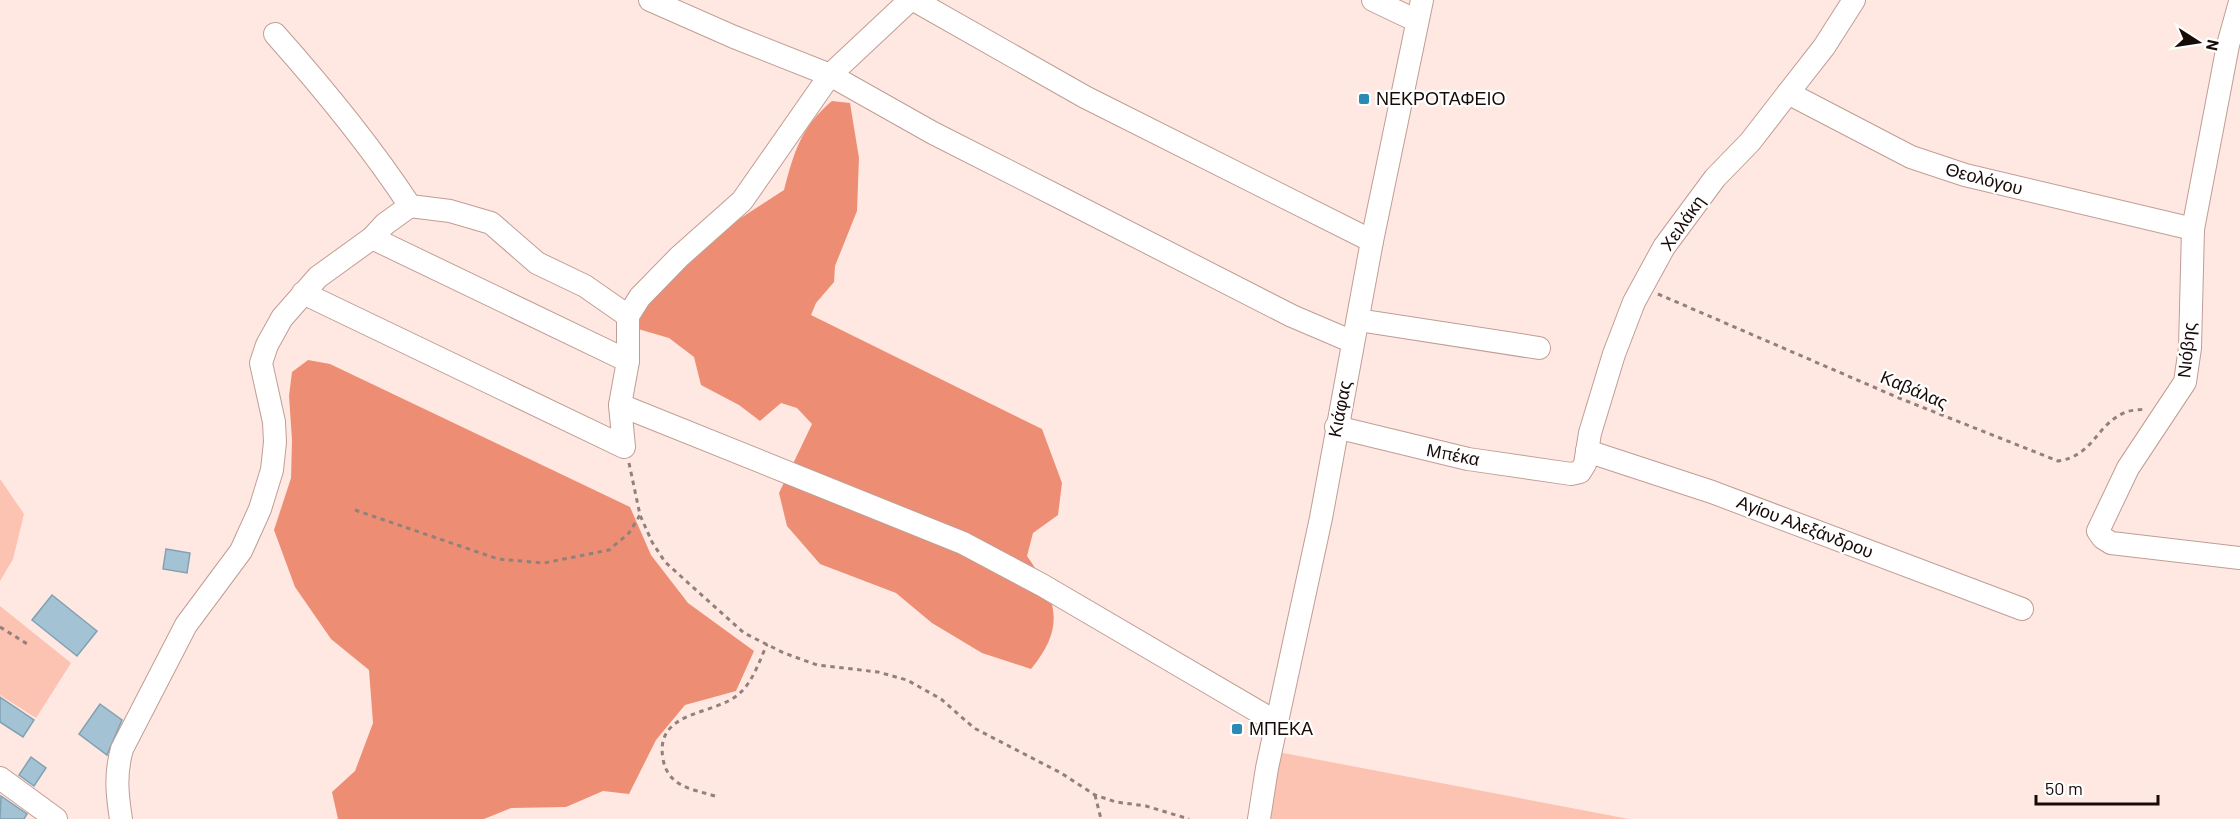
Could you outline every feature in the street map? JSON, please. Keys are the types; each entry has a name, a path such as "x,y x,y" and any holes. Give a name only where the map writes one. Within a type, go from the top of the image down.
{"street":[{"path":"650,0 734,37 830,75 933,133 1292,316 1353,342"},
{"path":"624,447 620,405 628,361 628,316 640,297 679,257 742,201 830,75 912,0 1085,97 1372,241"},
{"path":"1373,0 1420,11"},
{"name":"Χειλάκη","path":"1570,474 1583,469 1599,401 1614,354 1643,287 1664,247 1715,178 1750,142 1824,47 1854,0"},
{"name":"Νιόβης","path":"2240,2 2228,45 2193,229 2189,368 2179,396 2169,407 2128,468 2104,513 2098,531 2110,543 2240,558"},
{"name":"Κιάφας","path":"1259,819 1276,722 1321,518 1372,241 1420,11"},
{"path":"275,34 319,85 391,176 410,206"},
{"name":"Θεολόγου","path":"1788,93 1911,157 1954,171 2193,229"},
{"path":"121,819 116,788 117,768 122,749 186,625 241,551 260,509 272,470 275,442 274,422 261,363 267,345 282,318 303,293 340,259 372,238 410,206 450,211 491,223 537,263 585,286 628,316"},
{"path":"372,238 628,361"},
{"path":"303,293 624,447"},
{"path":"1358,320 1539,348"},
{"path":"620,405 963,543 1042,585 1276,722"},
{"name":"Μπέκα","path":"1336,427 1468,459 1570,474"},
{"name":"Αγίου Αλεξάνδρου","path":"1587,451 1712,492 2022,609"},
{"path":"0,778 56,819"}],"path":[{"name":"Καβάλας","path":"1643,287 1899,398 2058,461 2072,459 2084,453 2099,433 2126,412 2169,407"},
{"path":"624,447 631,468 640,515 652,542 665,562 744,633 817,665 878,672 907,680 941,699 974,728 1061,773 1095,795 1116,802 1146,806 1189,819"},
{"path":"355,510 498,559 544,563 609,550 629,533 640,515"},
{"path":"0,627 29,645"},
{"path":"716,796 675,783 667,772 662,757 665,740 670,727 685,717 731,700 742,691 767,644"},
{"path":"1095,795 1101,819"}],"shaded area":[{"path":"832,101 850,103 859,158 857,211 835,266 834,282 816,303 811,315 1042,429 1062,483 1058,515 1033,533 1027,556 1045,585 1053,612 1050,639 1031,669 982,653 932,623 896,593 820,564 787,526 779,493 812,424 797,408 781,403 760,421 739,405 701,385 694,357 669,338 638,329 641,312 716,234 784,190 800,141 821,111"},
{"path":"308,360 330,364 630,507 651,555 688,603 754,651 736,691 685,705 656,740 629,794 603,791 566,807 511,808 484,819 338,819 332,792 355,771 373,723 369,670 331,639 295,587 274,530 291,478 292,440 289,396 292,372"},
{"path":"0,479 24,514 13,559 0,581"},
{"path":"0,606 71,663 36,718 0,695"},
{"path":"1278,752 1629,819 1268,819"}],"building":[{"path":"166,549 190,553 187,573 163,569"},
{"path":"52,595 97,631 77,656 32,620"},
{"path":"0,697 34,720 23,737 0,722"},
{"path":"100,704 122,720 107,755 79,734"},
{"path":"31,757 46,768 34,786 19,775"},
{"path":"1,796 27,814 24,819 0,819"}],"place":[{"name":"ΝΕΚΡΟΤΑΦΕΙΟ","path":"1364,99"},
{"name":"ΜΠΕΚΑ","path":"1237,729"}]}
